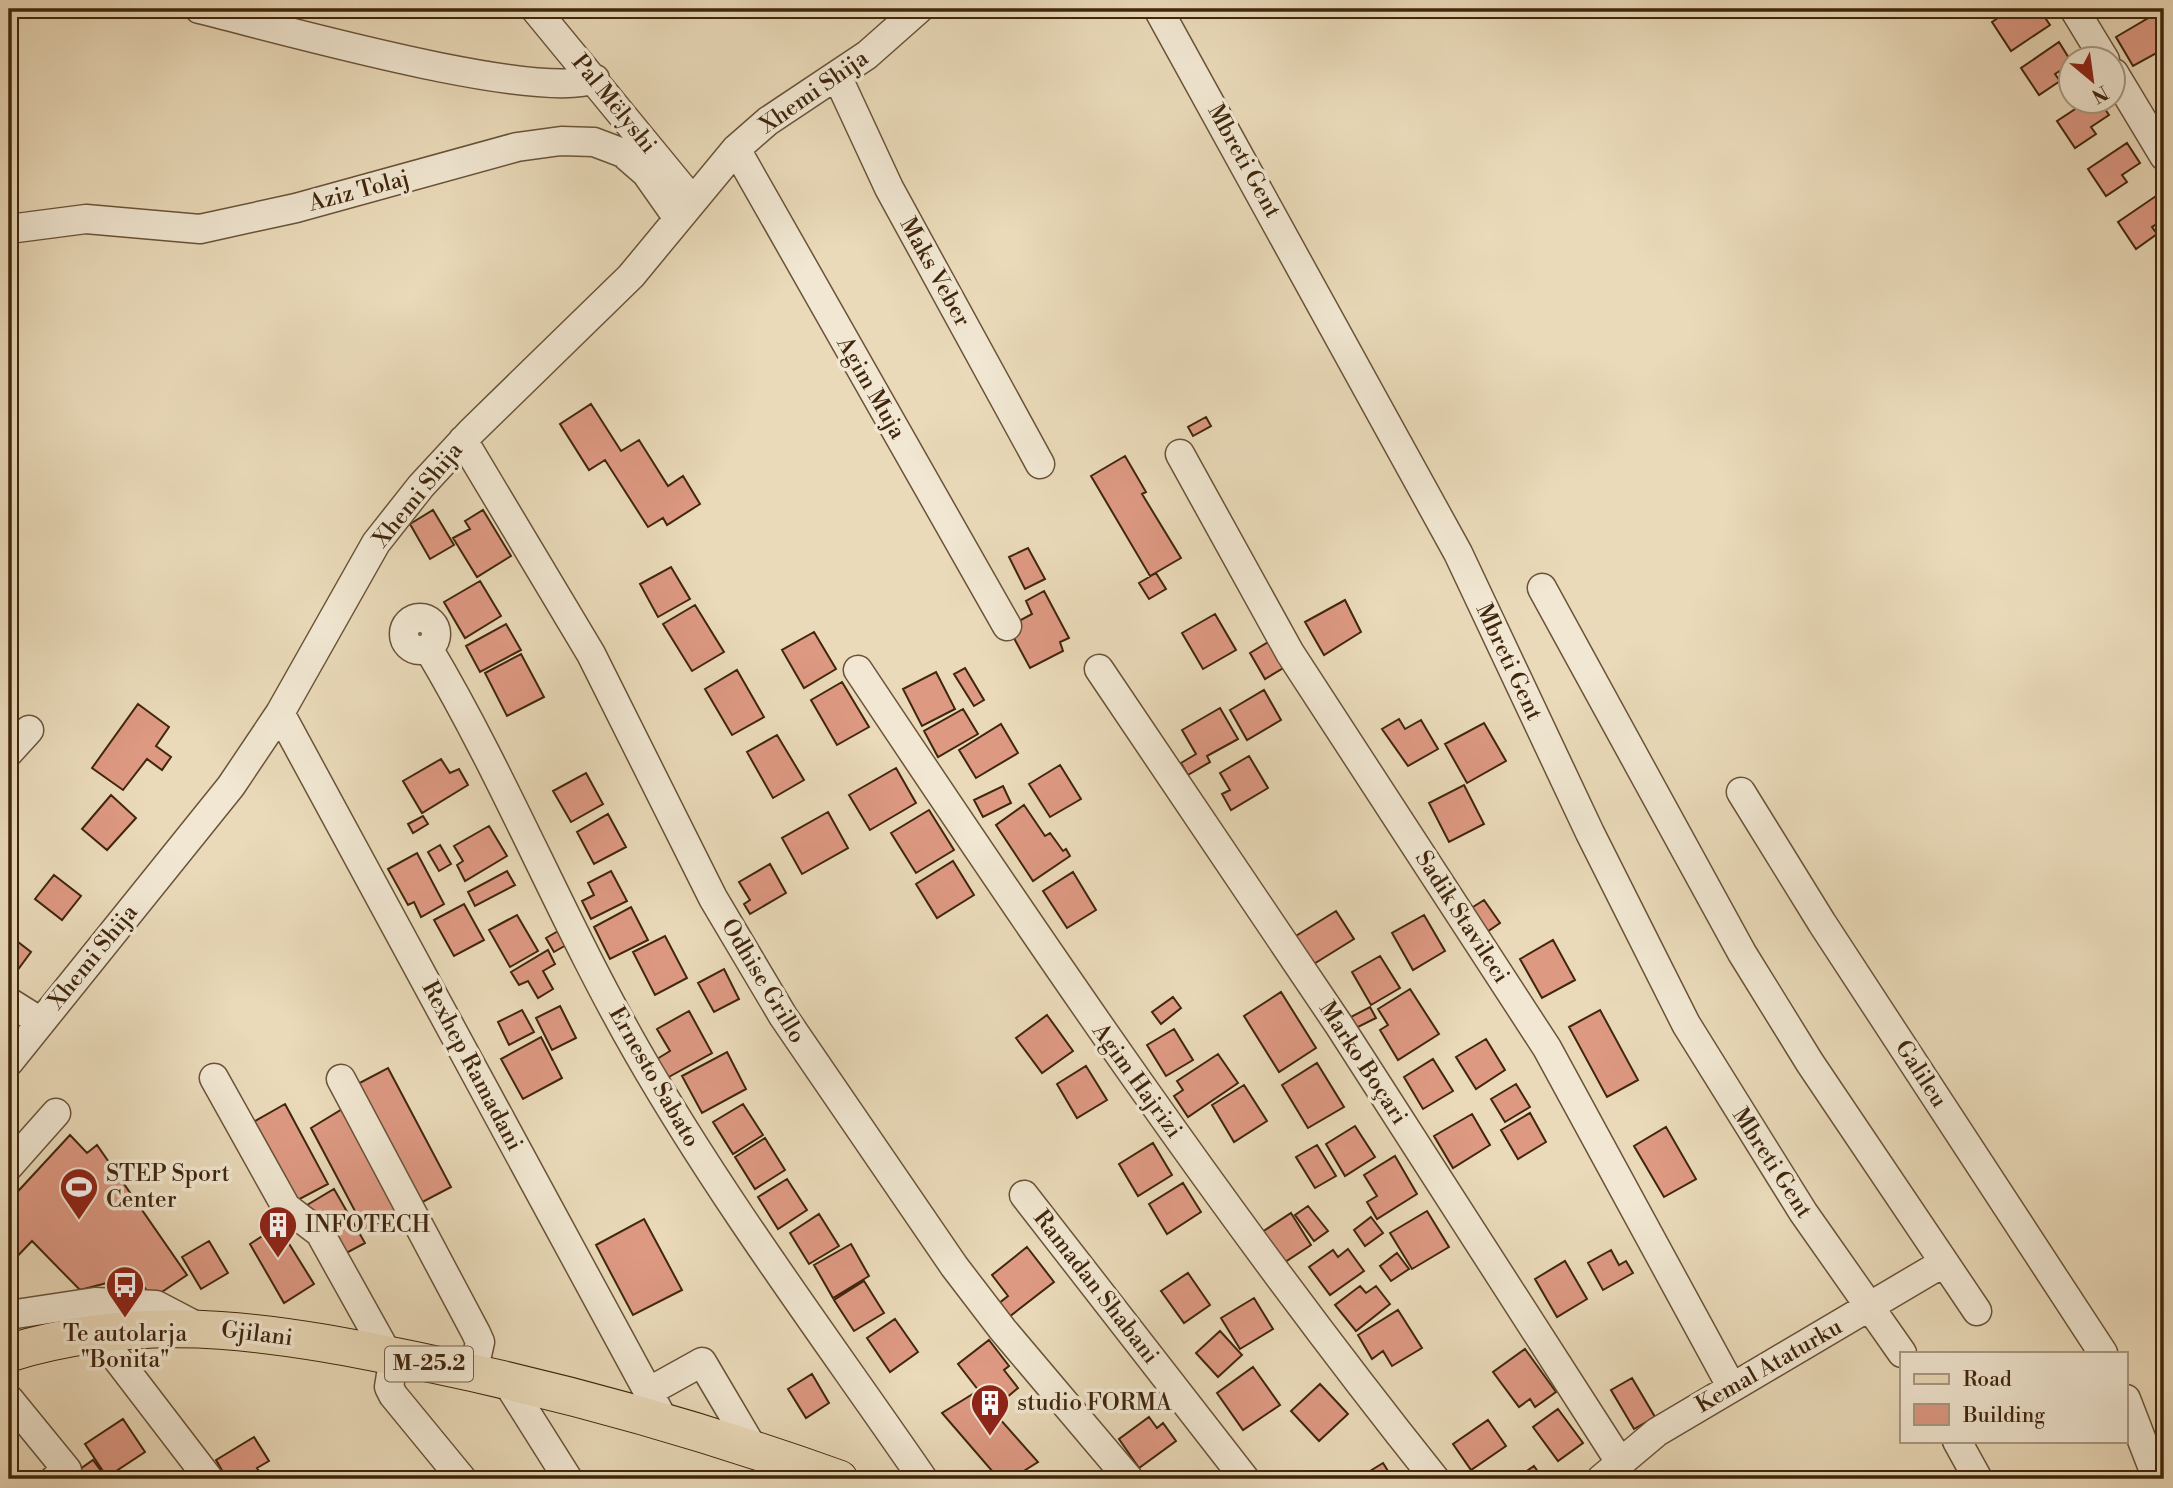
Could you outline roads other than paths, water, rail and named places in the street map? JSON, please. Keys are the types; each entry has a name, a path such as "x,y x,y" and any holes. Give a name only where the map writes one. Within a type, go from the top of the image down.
{"main road":[{"name":"Gjilani","path":"9,1353 102,1322 198,1327 285,1337 656,1406 754,1450 839,1479"}],"street":[{"path":"199,9 423,62 523,82 581,85 595,79"},
{"name":"Pal Mëlyshi","path":"535,9 595,79 684,208"},
{"name":"Xhemi Shija","path":"9,1062 231,786 280,712 376,543 463,440 631,276 684,208 736,149 768,121 837,76 891,36 919,9"},
{"name":"Mbreti Gent","path":"1158,9 1458,553 1637,932 1686,1024 1796,1201 1901,1352"},
{"path":"2074,9 2096,46"},
{"name":"Maks Veber","path":"837,76 852,102 890,188 1040,464"},
{"path":"2128,97 2164,156"},
{"name":"Aziz Tolaj","path":"9,229 86,219 200,229 296,208 517,148 561,141 594,142 623,153 684,208"},
{"name":"Agim Muja","path":"736,149 1007,626"},
{"name":"Odhise Grillo","path":"463,440 591,654 713,898 783,1016 954,1266 1003,1331 1129,1479"},
{"name":"Sadik Stavileci","path":"1180,454 1290,653 1547,1048 1731,1387"},
{"path":"1542,588 1742,953 1976,1311"},
{"name":"Ernesto Sabato","path":"428,648 476,733 584,953 689,1141 923,1479"},
{"name":"Marko Boçari","path":"1099,669 1339,1025 1610,1470"},
{"name":"Agim Hajrizi","path":"858,670 1040,943 1134,1077 1375,1404 1435,1479"},
{"name":"Rexhep Ramadani","path":"280,712 656,1406"},
{"path":"9,752 29,730"},
{"name":"Galileu","path":"1741,792 1822,923 2102,1352"},
{"path":"9,1002 41,1022"},
{"path":"214,1078 286,1207 320,1233 391,1356 390,1378 393,1395 461,1479"},
{"path":"341,1079 476,1333 489,1376 568,1479"},
{"path":"9,1166 56,1113"},
{"name":"Ramadan Shabani","path":"1024,1195 1245,1479"},
{"name":"Kemal Ataturku","path":"1610,1470 1657,1432 1943,1263"},
{"path":"9,1315 102,1322 209,1479"},
{"path":"656,1406 702,1362 754,1450"},
{"path":"9,1399 67,1470 55,1479"},
{"path":"2128,1404 2157,1479"},
{"path":"1958,1442 1978,1479"}],"place":[{"name":"STEP Sport Center","path":"79,1221"},
{"name":"INFOTECH","path":"278,1259"},
{"name":"Te autolarja \"Bonita\"","path":"125,1319"},
{"name":"studio FORMA","path":"990,1437"}]}
